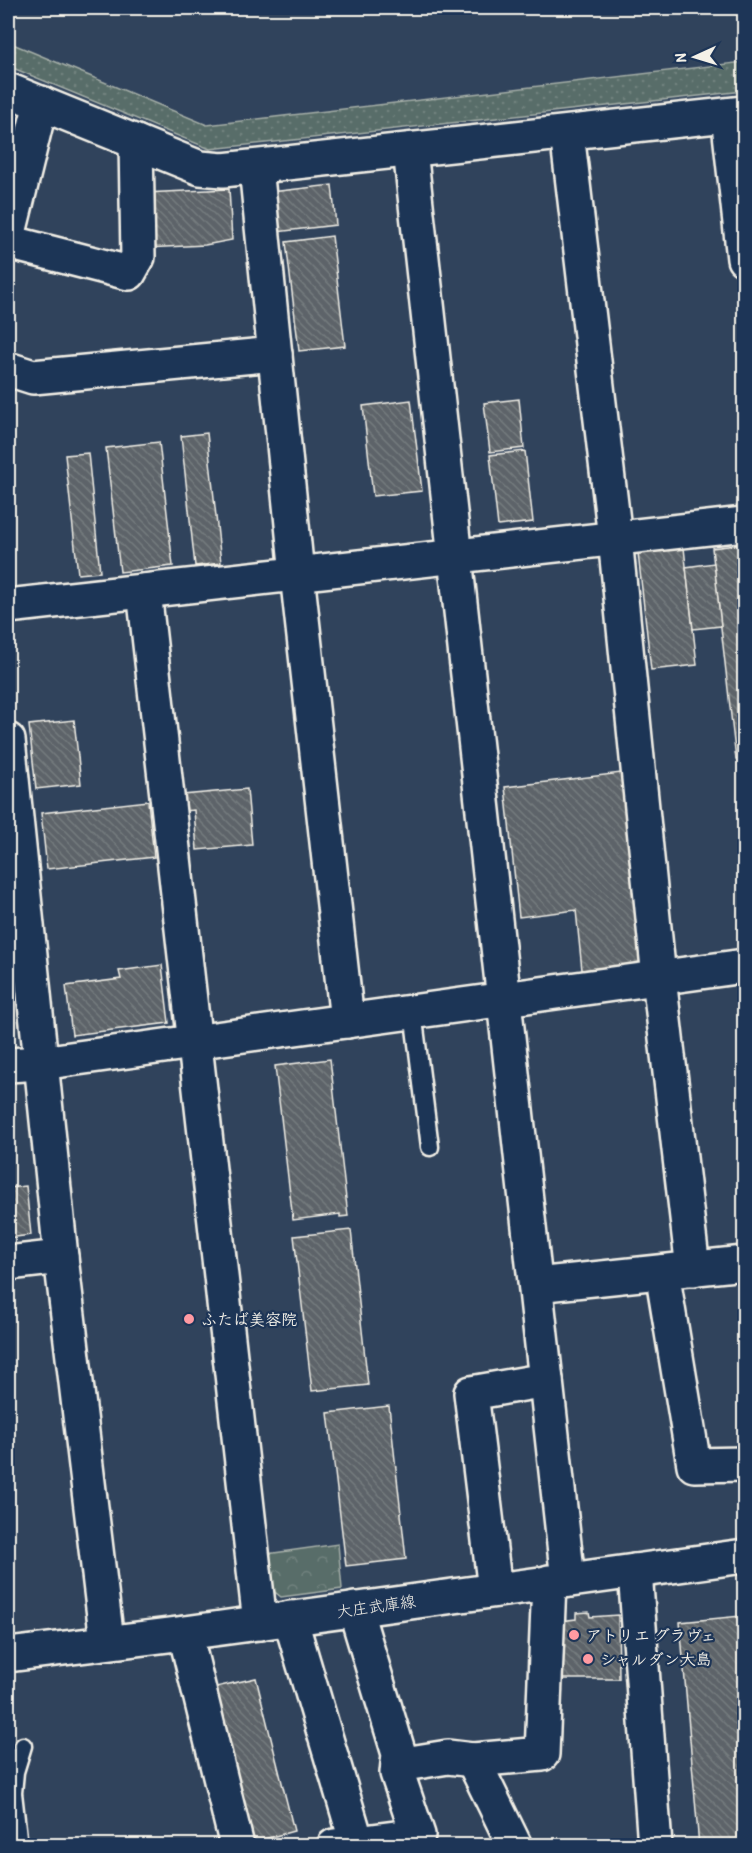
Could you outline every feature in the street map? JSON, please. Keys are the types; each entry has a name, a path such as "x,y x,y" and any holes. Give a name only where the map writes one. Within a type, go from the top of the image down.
{"street":[{"path":"8,90 200,168 223,170 736,114 744,259"},
{"path":"8,237 41,103"},
{"path":"567,133 615,538 658,978 677,1270 694,1465 744,1464"},
{"path":"8,242 129,273 138,257 136,142"},
{"path":"398,1765 448,1757 473,1760 542,1754 558,1581 546,1380 410,150"},
{"path":"256,167 297,574 347,1021"},
{"path":"8,369 33,376 275,354"},
{"path":"8,606 744,524"},
{"path":"144,591 195,1042 275,1621 345,1844 418,1835 397,1773 399,1754 355,1609"},
{"path":"8,740 14,870 41,1063 61,1257 106,1641"},
{"path":"8,1065 41,1063 744,966"},
{"path":"8,1263 61,1257"},
{"path":"536,1285 744,1263"},
{"path":"495,1590 471,1393 546,1380"},
{"name":"大庄武庫線","path":"8,1655 275,1621 744,1556"},
{"path":"635,1570 655,1845"},
{"path":"185,1633 237,1845"},
{"path":"473,1760 515,1845"}],"lane":[{"path":"412,1012 430,1147"},
{"path":"19,1845 13,1793 15,1772 23,1746"}],"green space":[{"path":"8,42 207,125 744,62 744,91 210,149 8,66"},
{"path":"338,1544 342,1589 281,1597 270,1588 267,1554"}],"building":[{"path":"332,185 336,225 276,232 271,192"},
{"path":"229,189 232,240 205,245 146,248 143,193"},
{"path":"332,236 345,346 299,351 286,242"},
{"path":"519,399 524,448 490,452 484,403"},
{"path":"411,400 422,491 373,496 363,406"},
{"path":"207,433 221,563 195,566 181,436"},
{"path":"159,442 173,566 120,572 106,448"},
{"path":"525,451 533,522 498,526 490,455"},
{"path":"88,453 100,572 78,574 65,455"},
{"path":"744,544 744,759 736,760 712,548"},
{"path":"684,548 697,665 651,670 638,553"},
{"path":"714,563 721,626 693,629 686,567"},
{"path":"74,720 81,784 36,789 29,725"},
{"path":"621,773 644,963 582,970 576,910 519,917 505,787"},
{"path":"247,789 252,845 197,850 194,810 184,811 183,795"},
{"path":"148,801 154,857 47,869 41,813"},
{"path":"162,965 169,1023 72,1035 66,986 121,979 119,971"},
{"path":"330,1059 348,1216 340,1217 340,1214 293,1220 275,1066"},
{"path":"26,1186 31,1235 8,1238 8,1188"},
{"path":"351,1230 368,1385 312,1391 294,1236"},
{"path":"389,1406 406,1559 346,1566 328,1413"},
{"name":"シャルダン大島","path":"589,1612 590,1617 618,1615 619,1679 558,1679 560,1621 576,1619 576,1613"},
{"path":"741,1616 744,1658 744,1843 699,1846 680,1622"},
{"path":"256,1678 294,1831 253,1842 216,1687"}],"place":[{"name":"ふたば美容院","path":"189,1319"},
{"name":"アトリエ グラヴェ","path":"574,1635"},
{"name":"シャルダン大島","path":"588,1659"}]}
